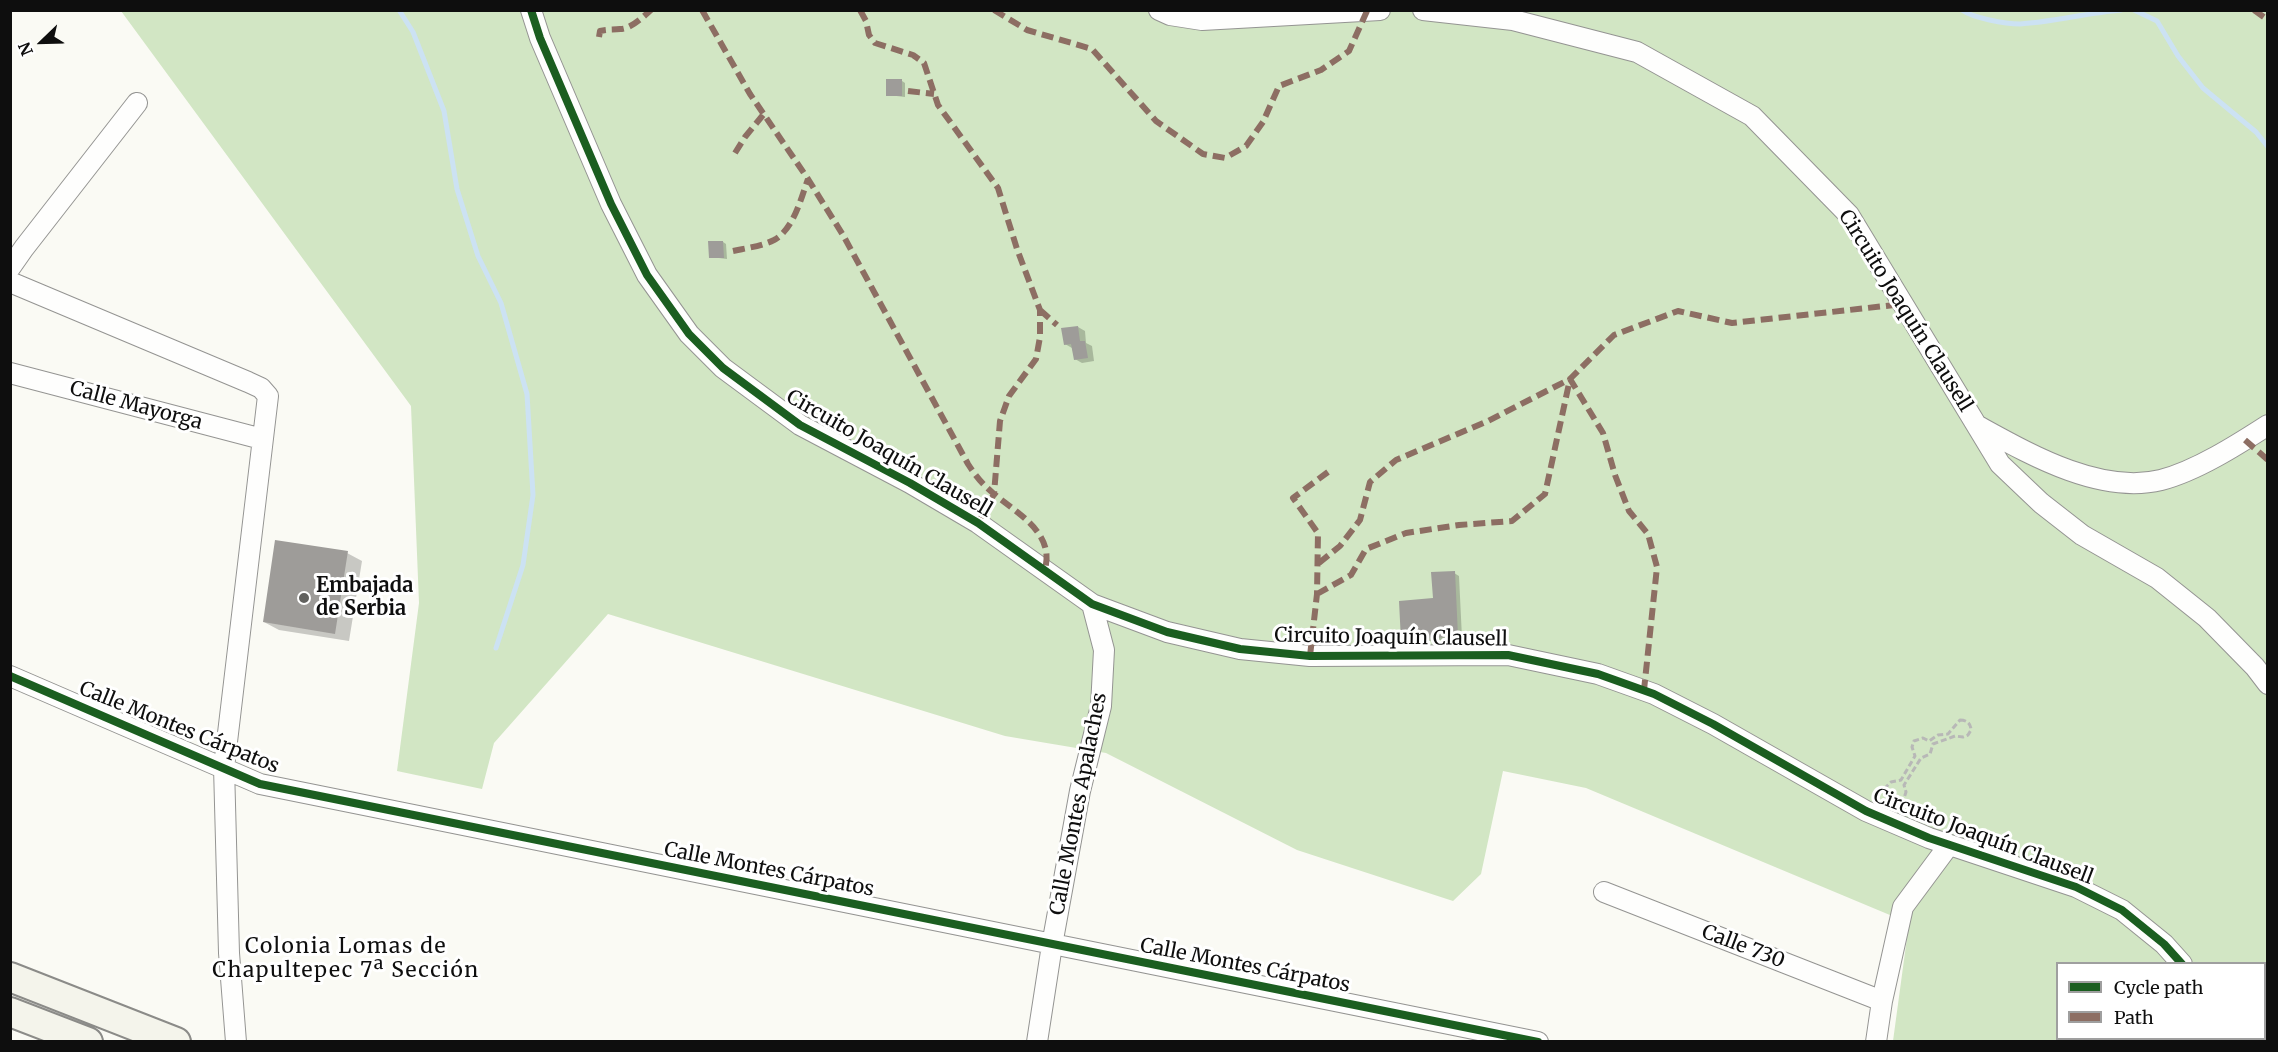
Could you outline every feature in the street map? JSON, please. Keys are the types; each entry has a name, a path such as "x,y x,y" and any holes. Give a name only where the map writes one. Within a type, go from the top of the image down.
{"street":[{"name":"Circuito Joaquín Clausell","path":"531,10 540,38 611,204 647,275 688,334 723,368 800,425 910,483 978,523 1092,604 1167,632 1240,649 1310,656 1508,655 1598,674 1654,694 1713,724 1866,810 1949,845 2076,887 2122,910 2181,962"},
{"path":"1159,10 1170,15 1202,20 1380,10"},
{"name":"Circuito Joaquín Clausell","path":"1423,10 1514,20 1637,51 1752,116 1849,215 2000,464 2041,503 2082,535 2157,578 2207,618 2255,667 2268,684"},
{"path":"10,268 137,103"},
{"path":"10,282 248,382 261,388 268,396 224,767 229,953 236,1041"},
{"name":"Calle Mayorga","path":"10,373 262,439"},
{"path":"1976,424 2032,454 2076,473 2118,482 2160,480 2199,464 2268,425"},
{"name":"Calle Montes Apalaches","path":"1038,1041 1052,945 1080,791 1101,706 1104,650 1092,604"},
{"name":"Calle Montes Cárpatos","path":"10,676 260,784 1538,1041"},
{"path":"1876,1041 1882,1001 1903,907 1949,845"},
{"name":"Calle 730","path":"1604,892 1882,1001"},
{"path":"12,981 176,1041"},
{"path":"10,1012 88,1041"}],"path":[{"path":"1960,720 1970,724 1971,730 1968,735 1938,741 1933,744 1928,757 1921,758 1904,785 1906,792 1904,798 1898,802 1889,800 1885,794 1886,787 1891,782 1900,780 1915,756 1912,747 1914,741 1923,738 1929,741 1938,735 1948,734 1960,720"}],"green space":[{"path":"121,11 2267,11 2267,1041 1893,1041 1909,923 1586,788 1503,771 1481,874 1453,901 1297,850 1106,753 1005,736 608,614 494,743 482,789 397,771 419,603 411,406"}],"building":[{"path":"886,79 902,79 902,96 886,96"},
{"path":"708,241 723,241 724,258 709,258"},
{"path":"1078,326 1080,341 1085,341 1088,358 1074,360 1071,344 1064,345 1061,328"},
{"path":"275,540 348,551 335,634 263,622"},
{"path":"1455,571 1458,636 1401,641 1399,601 1433,598 1431,572"}],"waterway":[{"path":"399,10 413,32 444,111 457,189 478,256 501,303 527,394 533,495 523,565 496,648"},
{"path":"1962,10 1990,20 2020,24 2121,10"},
{"path":"2134,10 2157,21 2178,56 2203,88 2256,132 2268,147"}],"marked path":[{"path":"599,37 600,31 628,27 651,10"},
{"path":"702,10 750,94 843,235 968,464 985,486 1022,516 1039,534 1047,556 1045,569"},
{"path":"860,10 866,21 869,35 875,43 913,55 924,63 938,105 998,188 1017,249 1040,310 1040,337 1036,359 1009,396 1000,421 994,494 978,523"},
{"path":"994,10 1027,30 1092,49 1156,121 1203,154 1225,158 1246,146 1263,122 1279,86 1321,70 1349,51 1367,11"},
{"path":"2254,10 2268,20"},
{"path":"908,91 934,94"},
{"path":"735,153 763,115"},
{"path":"733,251 764,244 781,235 792,221 808,179"},
{"path":"1319,563 1340,546 1360,520 1370,482 1396,460 1488,421 1570,379 1614,335 1678,311 1732,323 1903,304"},
{"path":"1040,310 1057,325"},
{"path":"1317,594 1351,575 1366,549 1406,533 1459,525 1512,521 1545,494 1570,379 1603,433 1615,475 1629,511 1648,534 1657,567 1644,690"},
{"path":"2245,440 2268,460"},
{"path":"1310,656 1317,594 1318,533 1293,498 1328,472"}],"cycle path":[{"path":"531,10 540,38 611,204 647,275 689,334 723,368 800,425 910,483 978,523 1092,604 1167,632 1240,649 1310,656 1508,655 1598,674 1654,694 1713,724 1866,811 1929,838 2076,887 2122,910 2164,944 2180,962"},
{"path":"10,676 260,784 1538,1042"}],"place":[{"name":"Embajada de Serbia","path":"304,598"}],"district":[{"name":"Colonia Lomas de Chapultepec 7ª Sección","path":"346,959"}]}
